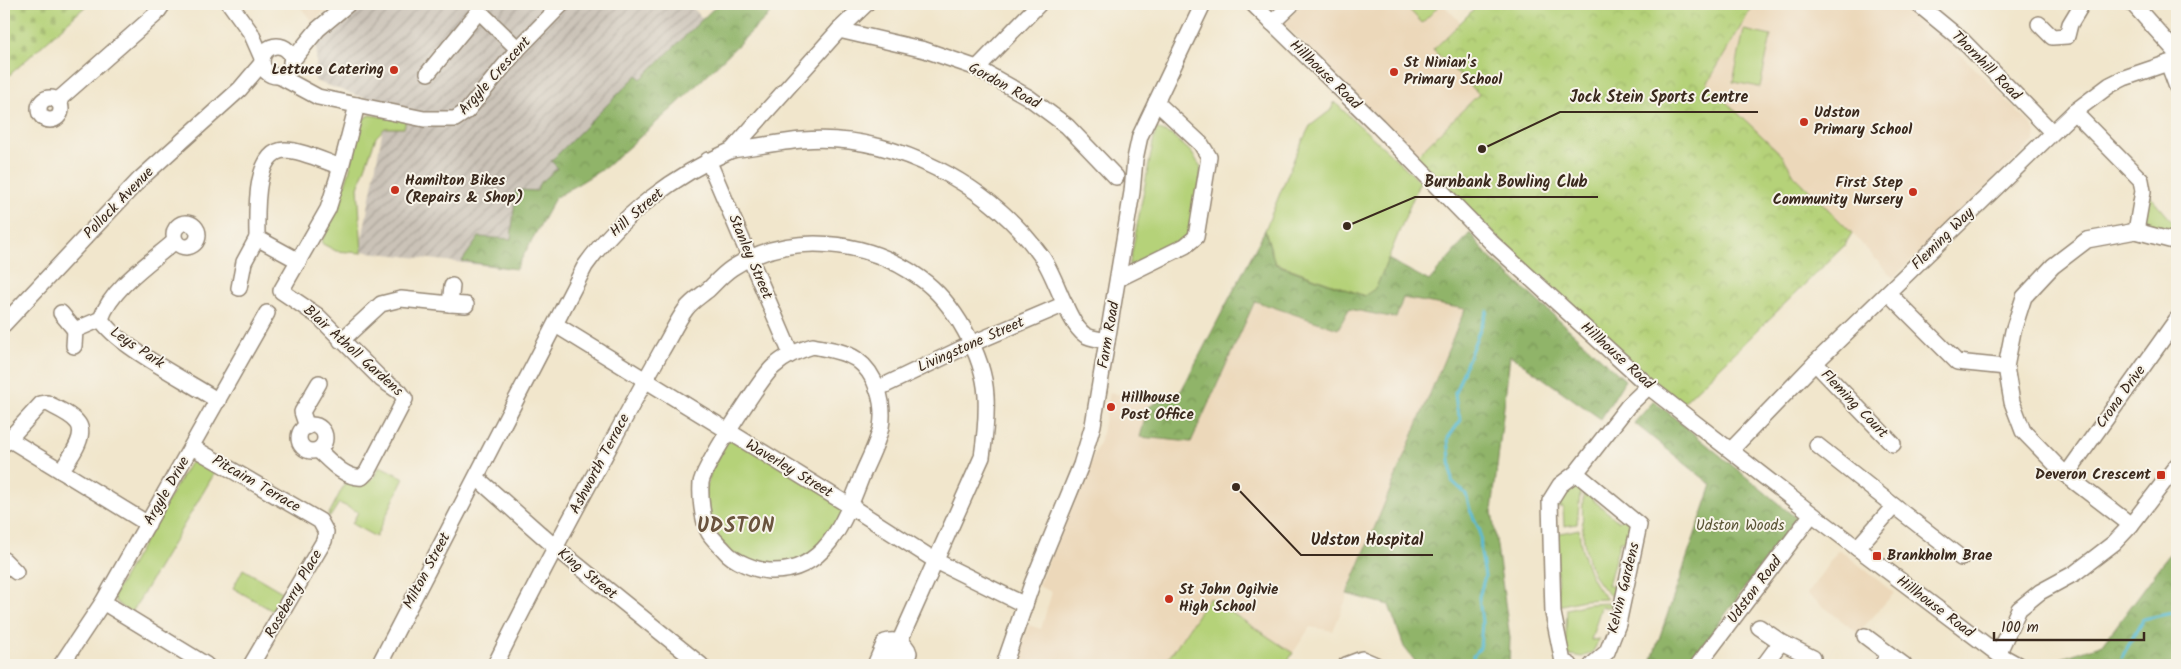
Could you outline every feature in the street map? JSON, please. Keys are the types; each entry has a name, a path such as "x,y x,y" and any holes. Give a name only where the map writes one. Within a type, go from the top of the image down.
{"street":[{"path":"57,101 156,14 163,4"},
{"path":"230,4 269,54 269,74 284,70 290,56 269,54"},
{"name":"Pollock Avenue","path":"240,89 284,70 318,29 348,4"},
{"name":"Argyle Crescent","path":"284,70 300,89 318,98 424,118 456,119 467,111 518,49 562,4"},
{"name":"Hill Street","path":"477,478 585,266 598,248 664,189 708,160 732,150 839,30 866,4"},
{"path":"977,68 1039,4"},
{"name":"Farm Road","path":"1004,665 1039,565 1084,457 1094,425 1140,136 1202,4"},
{"name":"Hillhouse Road","path":"1252,4 1378,126 1486,237 1649,386 1812,514 1998,654 2018,665"},
{"path":"1272,23 1292,4"},
{"name":"Thornhill Road","path":"1918,4 1963,41 2052,132"},
{"path":"2039,24 2052,37 2067,36 2070,24 2082,4"},
{"path":"2134,4 2174,59 2177,87"},
{"path":"428,73 476,7 518,49"},
{"name":"Pollock Avenue","path":"4,324 140,180 240,89 269,54 318,29"},
{"name":"Gordon Road","path":"839,30 925,50 977,68 1028,97 1067,126 1116,177"},
{"name":"Fleming Way","path":"1731,450 1815,363 2074,112 2110,85 2174,59"},
{"path":"1118,279 1185,246 1196,237 1209,157 1201,144 1156,102"},
{"path":"256,238 299,261 328,210 356,105"},
{"path":"2074,112 2141,180 2143,191 2136,231"},
{"path":"732,150 804,140 840,141 888,150 942,171 966,185 1010,219 1042,258 1077,328 1087,336 1107,341"},
{"path":"239,288 244,262 256,238 257,194 266,160 275,152 287,150 341,167"},
{"name":"Stanley Street","path":"708,160 791,354"},
{"path":"2131,525 2066,475 2023,430 2012,402 2006,368 2013,331 2024,297 2052,266 2087,240 2136,231 2177,242"},
{"name":"Leys Park","path":"175,241 119,290 104,309 101,319 106,327 121,340 218,401"},
{"name":"Ashworth Terrace","path":"495,665 554,548 645,380 687,309 730,269 750,258 770,250 798,245 828,244 890,258 931,286 960,321 971,344 986,393 986,428 982,456 889,665"},
{"name":"Blair Atholl Gardens","path":"299,261 281,290 318,316 341,341 381,379 400,392 405,399 367,472 362,477 352,476 336,466 318,450 324,444 323,432 317,427 307,427 302,412 319,383"},
{"path":"341,341 381,304 401,299 458,304 452,286"},
{"path":"1888,293 1957,362 2006,368"},
{"name":"Livingstone Street","path":"878,388 971,344 1065,304"},
{"path":"61,313 76,330 74,346"},
{"name":"Argyle Drive","path":"61,665 103,602 268,313"},
{"path":"76,330 101,319"},
{"name":"Crona Drive","path":"2066,475 2177,319"},
{"name":"Waverley Street","path":"556,325 936,561 1025,605"},
{"path":"813,346 835,350 856,359 868,372 878,388 882,407 881,429 850,506 833,541 808,563 782,572 759,570 728,555 708,532 702,507 701,480 728,432 771,369 791,354 813,346"},
{"name":"Fleming Court","path":"1815,363 1893,444"},
{"path":"1570,665 1563,662 1553,613 1550,501 1560,485 1576,474 1628,406 1649,386"},
{"path":"62,472 80,438 81,430 78,422 47,403 41,404 6,442 62,472 148,524"},
{"path":"1816,445 1961,558"},
{"name":"Pitcairn Terrace","path":"192,447 320,520"},
{"path":"1998,654 2020,609 2027,601 2075,573 2114,542 2131,525 2177,465"},
{"name":"Kelvin Gardens","path":"1576,474 1640,525 1618,624 1607,652 1592,665"},
{"name":"King Street","path":"477,478 554,548 701,665"},
{"name":"Milton Street","path":"379,665 477,478"},
{"path":"1857,548 1894,506"},
{"name":"Udston Road","path":"1698,665 1812,514"},
{"name":"Roseberry Place","path":"252,665 324,541 326,532 320,520"},
{"path":"103,602 206,665"},
{"path":"1759,627 1781,642 1814,658"},
{"path":"1865,636 1886,660 1904,665"},
{"path":"875,665 885,642 892,640 900,642 907,648 909,653 904,665"},
{"path":"1764,665 1781,642"},
{"path":"1346,665 1362,659 1376,665"}],"shaded area":[{"path":"298,4 331,4 313,22"},
{"path":"346,4 689,4 703,19 574,155 515,269 360,251 387,106 315,81 318,29"},
{"name":"St Ninian's Primary School","path":"1302,4 1443,4 1461,23 1434,50 1479,94 1416,155 1283,23"},
{"path":"1754,4 1906,4 1921,15 2032,125 2036,132 2034,141 1893,278 1852,233 1794,175 1785,159 1707,84"},
{"path":"1403,298 1466,309 1333,631 1310,627 1285,665 1015,665 1029,625 1041,629 1052,592 1038,586 1101,438 1110,392 1148,403 1140,437 1191,442 1255,301 1337,329 1349,309"},
{"path":"1839,549 1894,593 1858,633 1807,594"}],"green space":[{"path":"4,4 88,4 4,80"},
{"path":"718,4 780,4 675,106 606,167 555,198 516,269 462,261 479,237 511,239 516,190 537,191 539,184 558,168 551,161 637,75 641,79"},
{"path":"1404,4 1441,4 1422,23"},
{"path":"1479,4 1754,4 1707,84 1782,155 1794,175 1852,233 1844,246 1683,403 1624,357 1573,312 1416,156 1479,94 1433,50"},
{"path":"1744,30 1771,36 1760,87 1733,82"},
{"path":"1334,102 1420,181 1376,288 1365,296 1275,263 1265,230 1296,154 1310,126 1331,110"},
{"path":"370,115 406,120 404,128 385,128 376,137 358,187 362,253 336,251 321,243 339,203 349,172 361,120"},
{"path":"1156,128 1173,136 1191,152 1201,167 1200,185 1187,236 1173,247 1129,267"},
{"path":"2146,191 2177,227 2177,237 2140,228"},
{"path":"1265,230 1275,264 1364,296 1376,288 1388,259 1429,281 1470,233 1488,256 1625,380 1601,419 1510,355 1492,511 1510,638 1509,665 1414,665 1415,661 1404,647 1389,605 1347,594 1465,309 1403,298 1396,318 1349,309 1338,329 1255,301 1191,442 1140,437 1148,407 1181,391"},
{"name":"Udston Woods","path":"1654,401 1796,518 1688,665 1650,665 1712,485 1634,423"},
{"path":"728,432 850,506 833,541 782,571 728,555 702,507 715,454"},
{"path":"199,460 217,469 131,614 115,601 114,595 187,467 192,462"},
{"path":"380,466 404,478 376,537 352,524 358,512 339,503 330,517 328,516 346,481 352,484 363,485 374,477"},
{"path":"1572,482 1581,485 1577,524 1564,526 1563,507 1556,507 1557,498"},
{"path":"1584,484 1595,491 1592,499 1619,522 1624,517 1634,523 1629,541 1620,541 1608,585 1616,585 1612,597 1593,574 1588,560 1582,514"},
{"path":"1579,529 1587,567 1595,584 1607,599 1583,600 1558,606 1556,534"},
{"path":"2177,544 2177,665 2041,665 2103,644"},
{"path":"243,569 284,593 273,611 233,588"},
{"path":"1209,598 1293,653 1285,665 1164,665"},
{"path":"1611,603 1610,607 1601,607 1591,640 1600,639 1592,653 1582,657 1565,654 1567,609 1588,604"}],"waterway":[{"path":"1473,665 1473,656 1480,648 1482,623 1479,597 1485,576 1480,531 1470,510 1466,494 1452,481 1448,438 1461,420 1457,410 1455,393 1487,311"},
{"path":"2122,657 2143,619 2177,612"}],"place":[{"name":"Lettuce Catering","path":"394,70"},
{"name":"St Ninian's Primary School","path":"1394,72"},
{"name":"Udston Primary School","path":"1804,122"},
{"name":"Jock Stein Sports Centre","path":"1482,149"},
{"name":"Hamilton Bikes (Repairs & Shop)","path":"395,190"},
{"name":"First Step Community Nursery","path":"1913,192"},
{"name":"Burnbank Bowling Club","path":"1347,226"},
{"name":"Hillhouse Post Office","path":"1111,407"},
{"name":"Deveron Crescent","path":"2161,475"},
{"name":"Udston Hospital","path":"1236,487"},
{"name":"Brankholm Brae","path":"1877,556"},
{"name":"St John Ogilvie High School","path":"1169,599"}],"district":[{"name":"UDSTON","path":"736,527"}]}
